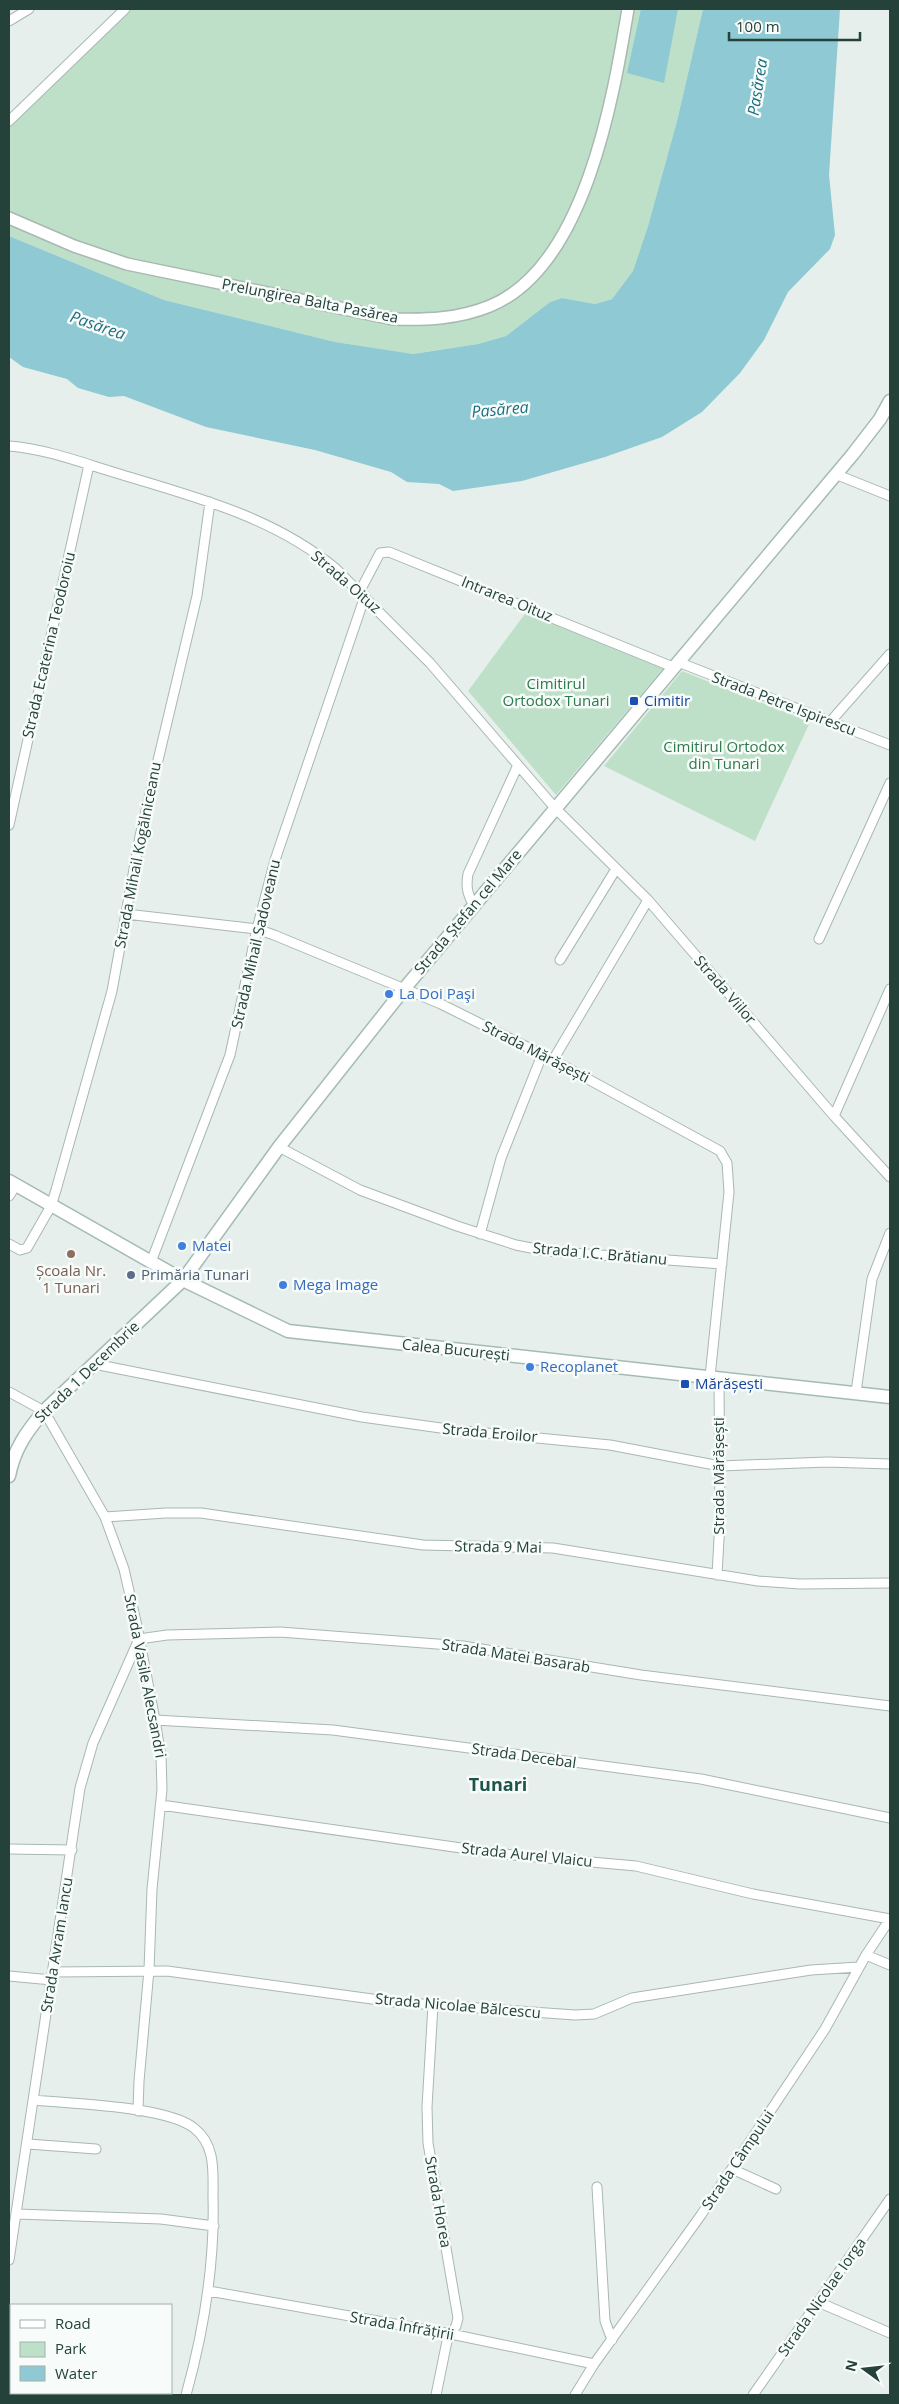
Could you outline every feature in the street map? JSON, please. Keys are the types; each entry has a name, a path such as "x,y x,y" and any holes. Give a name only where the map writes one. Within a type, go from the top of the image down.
{"main road":[{"name":"Strada Ștefan cel Mare","path":"183,1280 279,1147 404,989 473,904 871,431 890,401"},
{"name":"Calea București","path":"12,1183 183,1280 273,1325 295,1332 890,1396"},
{"name":"Strada 1 Decembrie","path":"9,1476 21,1440 44,1411 183,1280"}],"street":[{"path":"9,121 125,9"},
{"name":"Prelungirea Balta Pasărea","path":"9,218 74,246 127,264 393,319 433,320 467,314 491,306 530,280 565,234 581,197 608,111 628,9"},
{"path":"9,22 27,11"},
{"path":"9,29 27,11"},
{"name":"Strada Oituz","path":"9,446 48,451 210,502 264,524 320,556 363,593 430,663 555,808"},
{"name":"Strada Ecaterina Teodoroiu","path":"9,825 89,465"},
{"path":"835,474 890,496"},
{"name":"Strada Mihail Kogălniceanu","path":"9,1244 20,1250 27,1248 51,1206 104,1023 140,836 197,596 210,502"},
{"name":"Intrarea Oituz","path":"363,593 380,553 389,552 676,664"},
{"name":"Strada Mihail Sadoveanu","path":"151,1262 230,1054 257,929 283,835 363,593"},
{"path":"830,722 890,654"},
{"name":"Strada Petre Ispirescu","path":"676,664 890,745"},
{"path":"473,904 466,886 468,874 518,765"},
{"path":"820,939 890,784"},
{"name":"Strada Viilor","path":"555,808 648,900 834,1116 890,1177"},
{"path":"560,960 616,869"},
{"path":"553,1060 648,900"},
{"name":"Strada Mărășești","path":"126,914 257,929 441,1004 553,1060 720,1151 727,1163 729,1192 714,1378 720,1466 717,1575"},
{"path":"834,1116 890,988"},
{"path":"480,1234 501,1158 542,1055"},
{"name":"Strada I.C. Brătianu","path":"279,1147 360,1190 480,1234 546,1251 722,1264"},
{"path":"9,1196 12,1183"},
{"path":"856,1392 872,1278 890,1233"},
{"name":"Strada Eroilor","path":"94,1364 362,1417 438,1428 610,1445 720,1466 827,1462 890,1464"},
{"path":"9,1392 44,1411"},
{"name":"Strada Vasile Alecsandri","path":"44,1411 105,1517 124,1569 161,1757 161,1805 152,1889 150,1970 144,2012 138,2111"},
{"name":"Strada 9 Mai","path":"105,1517 201,1513 423,1544 553,1548 717,1575 800,1584 890,1583"},
{"name":"Strada Matei Basarab","path":"139,1639 167,1635 280,1632 463,1646 641,1676 890,1706"},
{"name":"Strada Avram Iancu","path":"9,2260 83,1774 94,1743 139,1639"},
{"name":"Strada Decebal","path":"155,1720 333,1730 700,1779 890,1818"},
{"name":"Strada Aurel Vlaicu","path":"161,1805 503,1854 636,1866 753,1894 890,1919"},
{"path":"9,1849 72,1850"},
{"name":"Strada Câmpului","path":"575,2395 594,2364 732,2169 825,2029 866,1955 890,1919"},
{"path":"866,1955 890,1965"},
{"name":"Strada Nicolae Bălcescu","path":"9,1976 53,1976 150,1970 394,2002 575,2015 594,2014 632,1998 811,1970 859,1968"},
{"name":"Strada Horea","path":"433,2005 427,2129 429,2157 458,2318 447,2341 436,2395"},
{"path":"34,2100 138,2111 178,2120 193,2127 204,2138 211,2151 214,2226 210,2291 200,2345 186,2395"},
{"path":"28,2144 96,2149"},
{"path":"732,2169 776,2189"},
{"path":"596,2187 605,2321 612,2340"},
{"name":"Strada Nicolae Iorga","path":"753,2395 890,2199"},
{"path":"17,2214 161,2219 214,2226"},
{"name":"Strada Înfrățirii","path":"210,2291 451,2334 594,2364"},
{"path":"818,2302 890,2334"}],"green space":[{"path":"130,9 703,9 677,121 648,226 633,271 612,299 595,304 562,298 550,302 506,336 478,344 412,354 335,342 164,300 9,236 9,127"},
{"name":"Cimitirul Ortodox Tunari","path":"527,611 665,666 556,795 468,691"},
{"name":"Cimitirul Ortodox din Tunari","path":"682,671 810,722 755,841 604,766"}],"water":[{"path":"641,9 678,9 664,83 627,73"},
{"name":"Pasărea","path":"703,9 840,9 829,175 835,235 830,249 788,292 764,340 740,373 702,412 662,437 605,457 522,481 453,491 439,484 407,482 391,472 315,450 206,427 124,396 109,397 78,388 67,379 23,367 9,357 9,236 164,300 335,342 413,354 478,344 506,336 550,302 562,298 595,304 612,299 633,271 648,226 677,121"}],"place":[{"name":"Cimitir","path":"634,701"},
{"name":"La Doi Paşi","path":"389,994"},
{"name":"Matei","path":"182,1246"},
{"name":"Școala Nr. 1 Tunari","path":"71,1254"},
{"name":"Primăria Tunari","path":"131,1275"},
{"name":"Mega Image","path":"283,1285"},
{"name":"Recoplanet","path":"530,1367"},
{"name":"Mărășești","path":"685,1384"}],"district":[{"name":"Tunari","path":"498,1785"}]}
